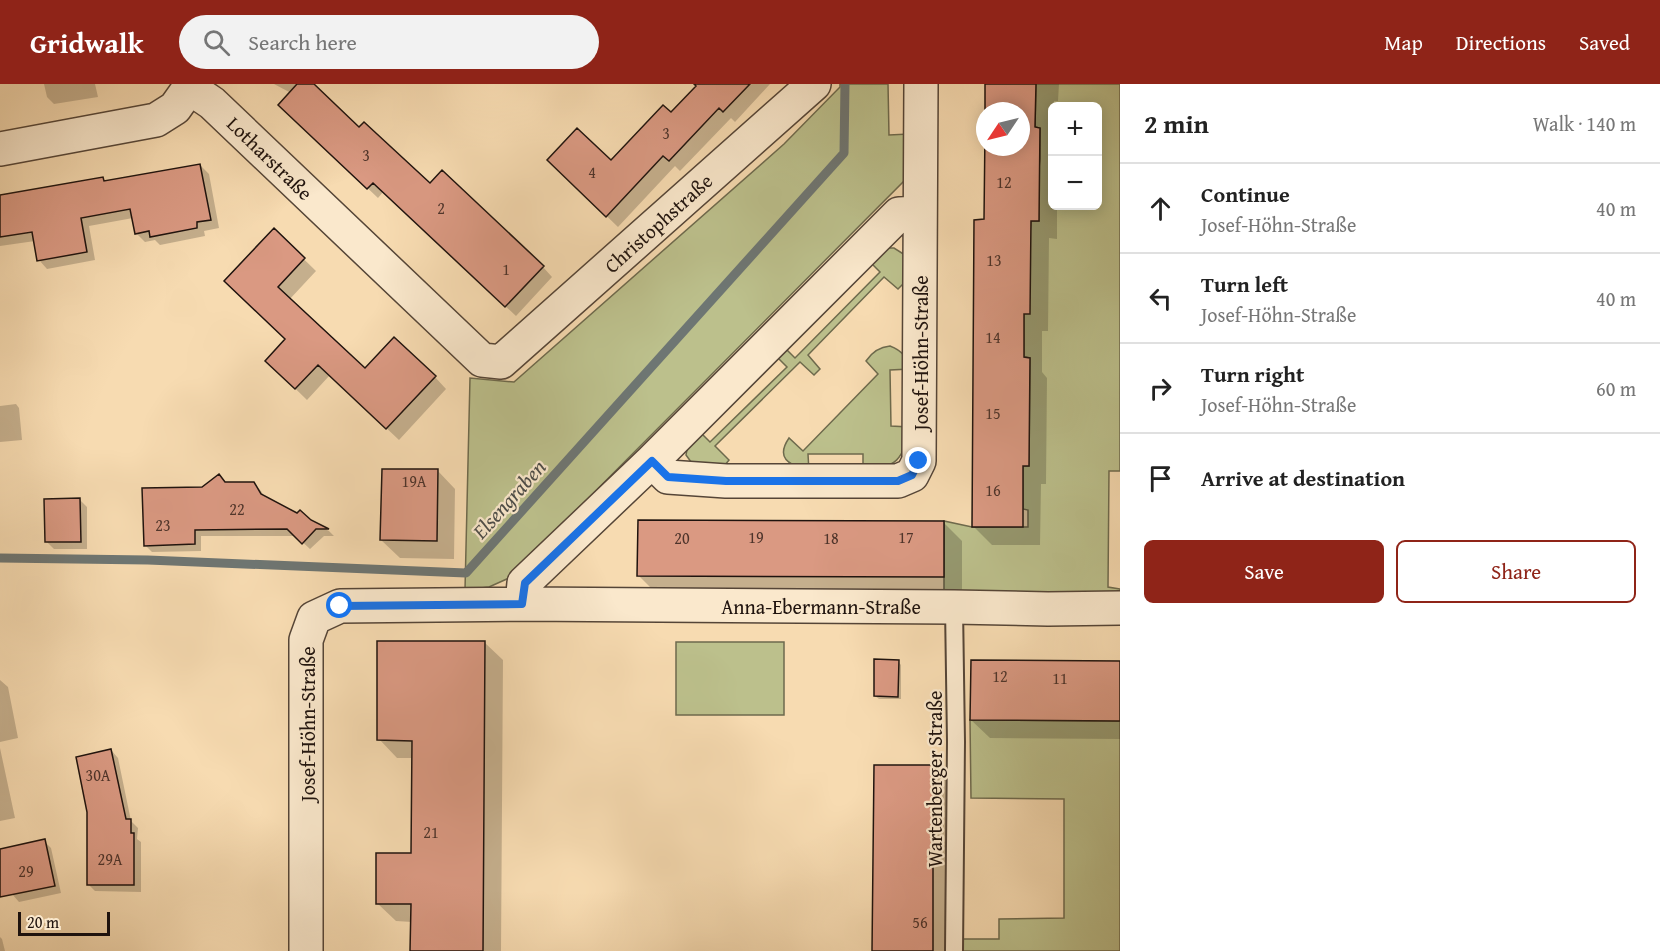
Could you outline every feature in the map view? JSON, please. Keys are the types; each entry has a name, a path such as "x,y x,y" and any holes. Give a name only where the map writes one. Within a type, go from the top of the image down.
{"street":[{"name":"Christophstraße","path":"501,362 814,84"},
{"name":"Josef-Höhn-Straße","path":"652,461 668,477 726,481 898,481 912,475 919,461 921,84"},
{"name":"Lotharstraße","path":"0,149 156,120 175,108 191,86 212,103 482,360 501,362"},
{"path":"522,604 525,583 652,461 899,214 920,213"},
{"name":"Josef-Höhn-Straße","path":"306,951 306,640 314,618 340,606 522,604"},
{"name":"Anna-Ebermann-Straße","path":"522,604 1120,608"}],"lane":[{"name":"Wartenberger Straße","path":"954,607 956,742 954,951"}],"green space":[{"path":"840,84 888,84 889,135 909,134 910,169 904,181 509,578 489,587 465,590 470,378 514,382 784,144 840,87"},
{"path":"1036,84 1120,84 1120,471 1109,471 1108,587 1120,589 1120,600 944,600 944,521 972,527 1028,527 1028,510 1023,509 1023,466 1029,466 1030,358 1024,357 1024,314 1031,221 1039,221 1039,203 1035,203 1040,159 1040,128 1035,127"},
{"path":"884,248 894,248 905,255 905,282 898,289 884,277 808,355 820,369 814,375 800,362 715,446 729,460 725,465 694,466 686,455 688,444 697,429 710,442 787,367 774,354 783,346 795,358 880,272 867,259"},
{"path":"890,346 903,355 910,369 890,370 891,426 909,427 901,455 891,464 863,473 863,454 808,454 809,472 787,461 783,452 789,438 803,451 878,374 866,361 868,358 879,349"},
{"path":"676,642 784,642 784,715 676,715"},
{"path":"970,720 1120,721 1120,951 961,951 961,939 999,939 999,919 1064,918 1064,799 971,798"}],"building":[{"path":"297,84 314,84 359,127 364,122 430,183 442,170 544,266 505,307 373,183 367,189 278,105"},
{"path":"694,84 750,84 723,112 719,108 669,161 663,156 606,217 547,160 577,128 611,160 663,105 671,112 696,86"},
{"path":"985,84 1036,84 1035,127 1040,128 1039,221 1031,221 1030,314 1024,314 1024,357 1030,358 1029,466 1023,466 1023,527 972,527 974,220 984,219 985,156 1030,156 1030,102 985,102"},
{"path":"200,164 211,220 197,222 197,228 150,237 149,231 135,234 130,209 81,218 87,252 37,261 32,232 0,237 0,195 103,177 104,181"},
{"path":"274,228 305,258 278,287 365,368 394,337 436,376 386,429 318,365 295,389 265,361 285,339 224,281"},
{"path":"382,469 438,469 437,541 380,540"},
{"path":"219,474 225,482 254,482 261,494 297,513 300,510 311,520 329,529 316,529 302,544 287,529 195,530 195,544 144,546 142,488 202,487"},
{"path":"80,498 81,542 45,542 44,499"},
{"path":"638,520 944,521 944,577 637,576"},
{"path":"377,641 485,641 483,951 410,951 411,904 376,904 376,853 411,853 412,741 377,740"},
{"path":"874,659 899,660 898,697 874,696"},
{"path":"971,660 1120,661 1120,721 970,720"},
{"path":"111,749 126,819 131,819 131,833 134,833 134,885 87,885 87,812 76,757"},
{"path":"874,765 933,765 933,951 872,951"},
{"path":"45,839 55,886 0,897 0,849"}],"waterway":[{"name":"Elsengraben","path":"0,558 148,560 466,573 844,153 845,84"}],"route":[{"path":"340,606 522,604 525,583 652,461 668,477 726,481 898,481 912,475 919,461"}]}
